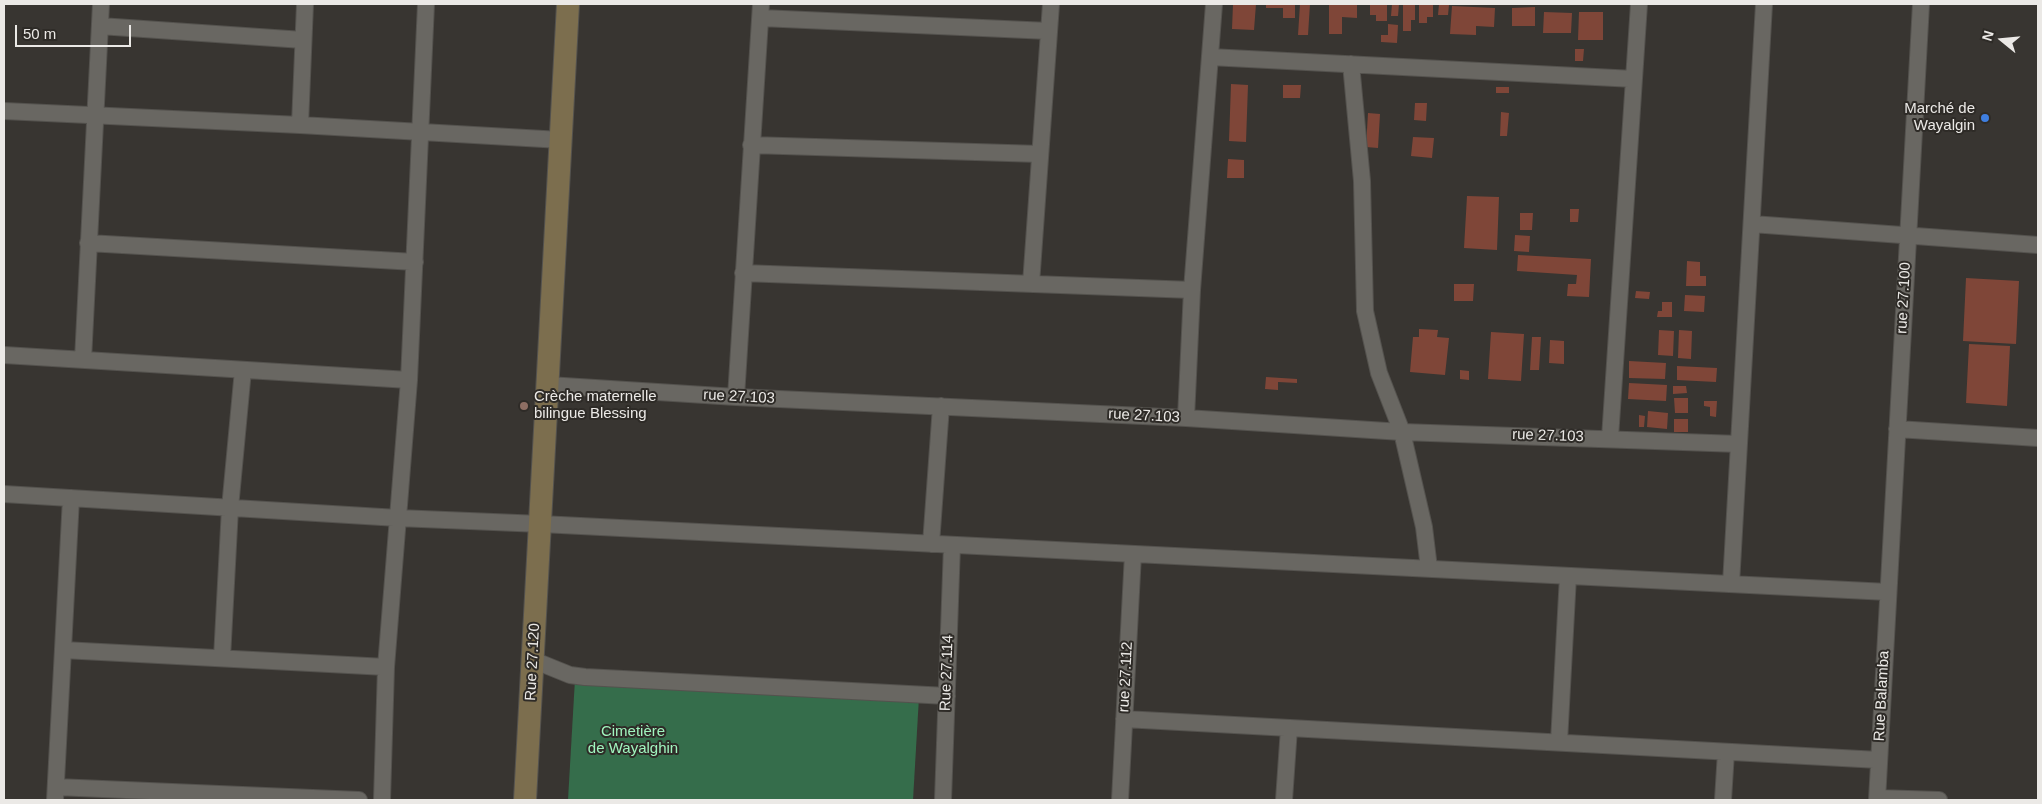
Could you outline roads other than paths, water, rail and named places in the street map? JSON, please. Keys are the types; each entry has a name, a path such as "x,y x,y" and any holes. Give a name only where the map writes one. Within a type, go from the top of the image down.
{"street":[{"path":"83,360 101,4"},
{"path":"300,125 305,4"},
{"path":"382,800 386,667 409,380 426,4"},
{"name":"Rue 27.120","path":"525,800 568,4"},
{"path":"1031,284 1050,4"},
{"path":"1186,418 1192,290 1214,4"},
{"path":"1610,438 1639,4"},
{"path":"1731,584 1764,4"},
{"name":"rue 27.100","path":"1888,592 1921,4"},
{"path":"736,397 761,11 1049,31"},
{"path":"100,26 303,40"},
{"path":"1210,56 1634,79"},
{"path":"1352,64 1362,181 1365,311 1379,373 1402,432 1424,527 1429,568"},
{"path":"4,111 561,140"},
{"path":"751,145 1040,154"},
{"path":"1752,224 2038,245"},
{"path":"88,243 415,262"},
{"path":"743,273 1192,290"},
{"path":"4,355 409,380"},
{"path":"222,658 230,508 243,370"},
{"name":"rue 27.103","path":"548,385 736,397 1186,418 1402,432 1739,444"},
{"path":"931,544 941,406"},
{"path":"1897,429 2038,438"},
{"path":"4,494 398,518 1888,592"},
{"path":"72,498 56,794 359,800"},
{"name":"Rue 27.114","path":"943,800 952,545"},
{"name":"rue 27.112","path":"1120,800 1133,554"},
{"path":"1559,742 1568,576"},
{"name":"Rue Balamba","path":"1878,799 1888,592"},
{"path":"63,650 386,667"},
{"path":"533,660 563,673 585,677 946,696"},
{"path":"1124,719 1879,760"},
{"path":"1284,800 1288,728"},
{"path":"1723,800 1726,752"},
{"path":"1878,799 1939,800"}],"place":[{"name":"Marché de Wayalgin","path":"1985,118"},
{"name":"Crèche maternelle bilingue Blessing","path":"524,406"}],"park label":[{"name":"Cimetière de Wayalghin","path":"633,740"}]}
